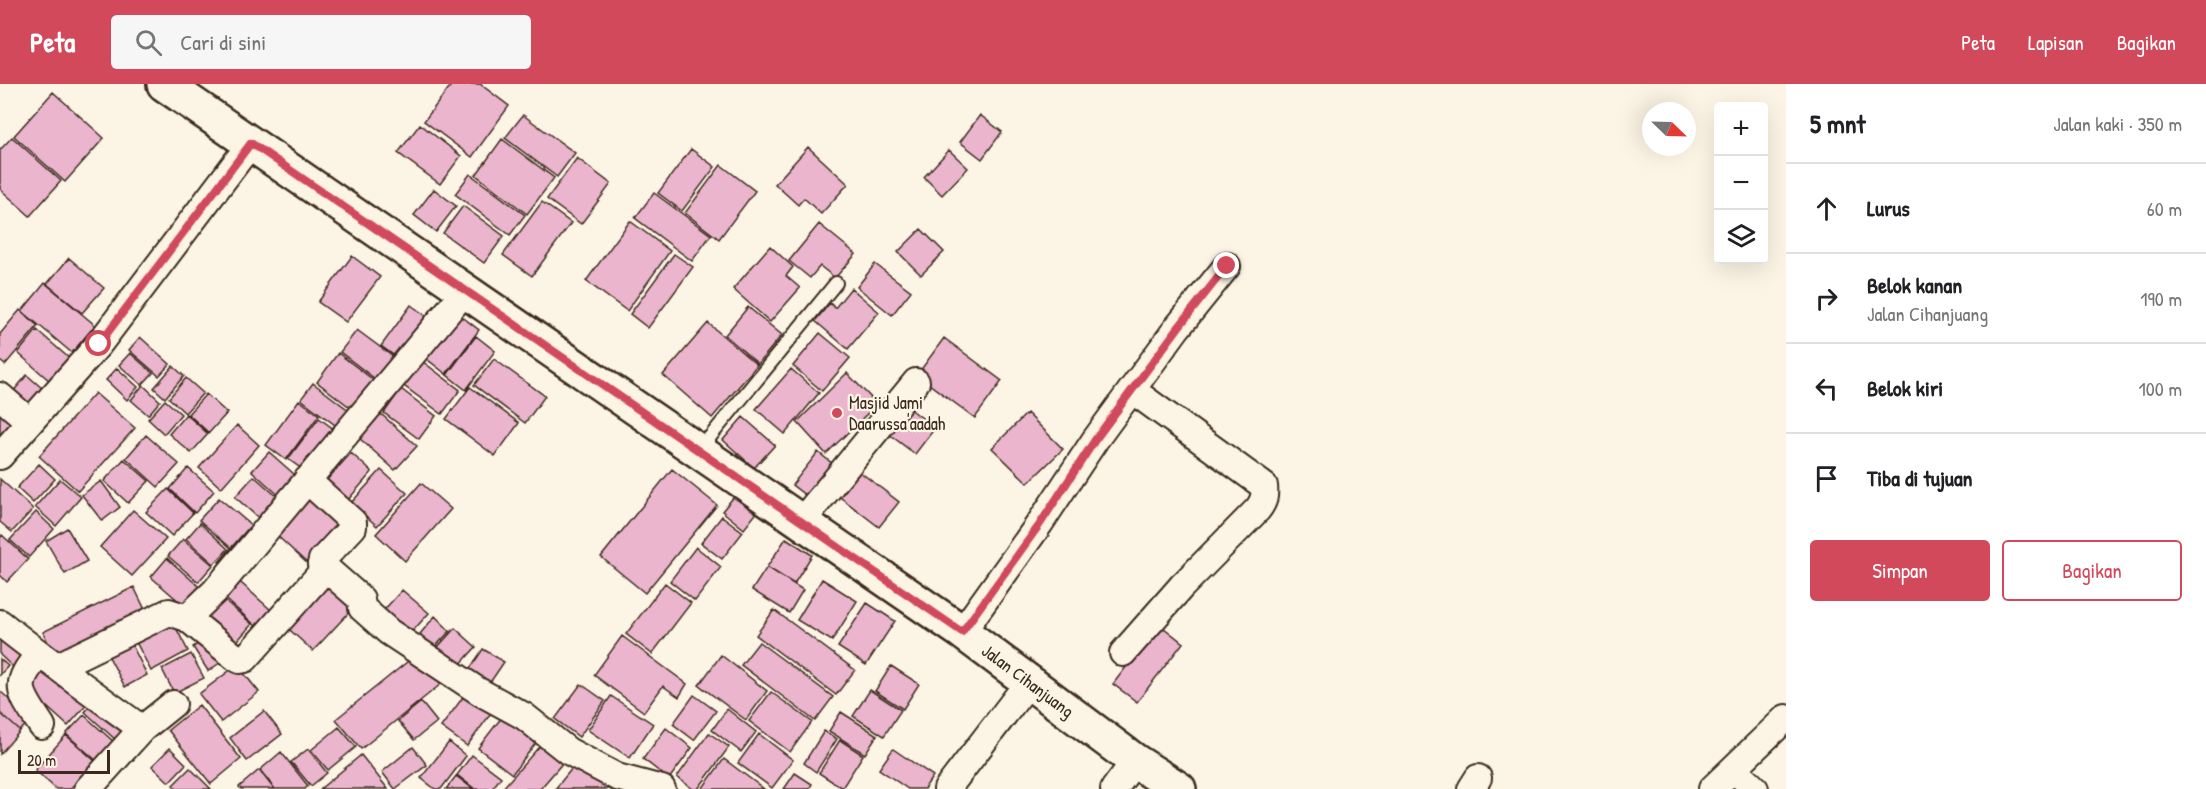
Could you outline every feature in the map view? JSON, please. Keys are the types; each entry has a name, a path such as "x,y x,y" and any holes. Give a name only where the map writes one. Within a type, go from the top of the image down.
{"main road":[{"name":"Jalan Cihanjuang","path":"164,84 962,632 1028,683 1179,789"}],"street":[{"path":"0,456 99,344 251,143"},
{"path":"962,632 1132,390 1227,266"},
{"path":"188,618 215,591 466,290"},
{"path":"801,522 916,382"},
{"path":"1123,653 1182,586 1258,510 1265,494 1264,486 1132,390"},
{"path":"0,396 30,422"},
{"path":"307,480 353,522 353,527 322,560 321,564 361,599 362,608 389,632 480,692 524,716 568,751 617,777 662,789"},
{"path":"42,726 23,695 21,681 26,669 169,612 188,618 235,657 240,660 245,659 325,569"},
{"path":"0,623 142,729"},
{"path":"947,789 1028,683"},
{"path":"88,789 142,729 173,704"},
{"path":"1712,789 1786,718"},
{"path":"1114,789 1136,761"},
{"path":"1734,769 1755,789"}],"lane":[{"path":"696,450 836,283"}],"building":[{"path":"452,84 480,84 509,106 472,157 424,121"},
{"path":"53,92 104,138 65,182 14,136"},
{"path":"523,115 575,153 557,177 505,138"},
{"path":"980,115 1002,132 982,159 960,142"},
{"path":"420,124 461,156 440,184 398,153"},
{"path":"12,137 61,181 30,216 0,189 0,150"},
{"path":"502,139 554,178 527,214 476,175"},
{"path":"808,147 848,184 821,214 804,198 798,205 775,184"},
{"path":"691,149 715,167 682,211 658,193"},
{"path":"949,150 968,168 942,195 924,177"},
{"path":"577,158 611,184 581,224 547,199"},
{"path":"721,165 755,191 719,239 685,213"},
{"path":"470,174 525,215 510,235 455,194"},
{"path":"434,189 456,206 436,232 414,215"},
{"path":"654,193 711,235 692,261 635,218"},
{"path":"542,202 571,223 532,276 503,255"},
{"path":"463,206 504,236 484,263 443,233"},
{"path":"630,221 670,251 627,311 586,281"},
{"path":"819,224 856,254 835,278 820,266 810,278 789,261"},
{"path":"921,229 944,252 921,275 898,252"},
{"path":"770,246 793,267 786,276 800,288 770,322 733,289"},
{"path":"674,254 693,267 648,328 630,314"},
{"path":"352,256 380,277 346,322 318,302"},
{"path":"69,258 104,288 82,313 47,284"},
{"path":"875,264 911,291 892,315 857,287"},
{"path":"45,283 95,325 72,353 22,311"},
{"path":"851,288 879,312 848,349 815,321 830,303 835,308"},
{"path":"411,305 433,321 403,362 381,346"},
{"path":"748,307 782,335 758,364 725,335"},
{"path":"20,310 38,326 5,365 0,361 0,334"},
{"path":"456,312 479,330 446,374 423,356"},
{"path":"708,323 757,365 712,418 663,375"},
{"path":"37,330 70,359 51,382 18,353"},
{"path":"357,330 400,362 383,385 340,352"},
{"path":"820,333 850,358 822,391 793,366"},
{"path":"476,336 495,351 466,390 447,375"},
{"path":"140,337 170,364 159,376 129,350"},
{"path":"944,338 1002,381 975,418 917,375"},
{"path":"130,353 153,373 142,385 119,365"},
{"path":"338,353 380,385 359,414 317,382"},
{"path":"494,359 545,396 525,423 474,385"},
{"path":"422,361 460,390 442,414 404,386"},
{"path":"173,366 184,376 165,398 154,388"},
{"path":"117,368 138,387 127,400 106,380"},
{"path":"791,369 819,393 785,434 756,409"},
{"name":"Masjid Jami Daarussa'aadah","path":"847,373 877,404 826,454 797,422"},
{"path":"27,375 43,389 23,413 7,399"},
{"path":"186,378 203,393 185,413 169,398"},
{"path":"313,383 355,415 343,431 301,399"},
{"path":"143,385 160,401 148,415 131,400"},
{"path":"470,387 519,423 495,456 446,419"},
{"path":"401,389 436,416 419,439 384,413"},
{"path":"95,393 135,428 78,491 39,456"},
{"path":"206,394 227,413 209,433 188,414"},
{"path":"165,400 181,414 164,434 148,419"},
{"path":"299,400 319,415 286,460 266,445"},
{"path":"0,403 19,419 3,438 0,435"},
{"path":"909,408 935,428 915,454 889,434"},
{"path":"1027,413 1063,449 1028,483 992,448"},
{"path":"186,414 208,434 191,453 169,434"},
{"path":"381,414 417,446 395,470 359,438"},
{"path":"743,417 775,445 754,468 723,440"},
{"path":"319,418 339,433 309,474 288,459"},
{"path":"237,425 259,445 221,488 199,468"},
{"path":"146,435 179,464 158,487 126,458"},
{"path":"269,452 302,481 285,501 252,471"},
{"path":"818,452 839,469 814,502 792,485"},
{"path":"351,453 372,472 347,501 325,482"},
{"path":"124,459 149,481 128,503 104,481"},
{"path":"39,464 55,479 33,503 17,488"},
{"path":"188,468 214,491 195,513 170,489"},
{"path":"672,469 717,505 645,593 601,557"},
{"path":"381,470 407,493 377,526 351,503"},
{"path":"860,472 899,502 879,527 840,497"},
{"path":"254,476 283,502 264,523 235,497"},
{"path":"0,479 33,509 12,532 0,522"},
{"path":"60,479 81,497 56,526 35,507"},
{"path":"101,481 120,507 102,521 82,495"},
{"path":"421,483 451,509 405,561 376,534"},
{"path":"168,489 193,513 172,536 146,512"},
{"path":"310,489 348,523 310,566 272,531"},
{"path":"737,493 759,510 744,529 722,511"},
{"path":"219,498 251,525 231,548 199,520"},
{"path":"133,510 166,539 132,576 100,547"},
{"path":"36,512 54,529 29,557 10,540"},
{"path":"722,516 743,532 722,559 701,543"},
{"path":"200,523 228,549 214,564 186,539"},
{"path":"67,528 87,561 65,574 46,541"},
{"path":"2,535 28,559 7,582 0,575 0,538"},
{"path":"242,535 251,543 228,570 219,562"},
{"path":"786,538 812,555 794,584 767,567"},
{"path":"183,539 213,565 198,582 168,556"},
{"path":"696,547 721,567 695,601 670,581"},
{"path":"167,558 205,592 189,610 151,577"},
{"path":"767,567 803,590 789,613 752,590"},
{"path":"232,575 271,610 257,627 218,592"},
{"path":"321,577 354,607 313,651 281,622"},
{"path":"822,579 857,601 832,641 797,620"},
{"path":"665,583 691,603 652,654 626,634"},
{"path":"134,587 149,618 58,663 43,632"},
{"path":"402,590 429,613 410,634 384,610"},
{"path":"216,593 252,624 232,647 196,615"},
{"path":"867,603 895,621 866,665 838,647"},
{"path":"774,610 855,670 836,695 756,635"},
{"path":"170,616 188,651 151,671 133,636"},
{"path":"435,616 450,631 435,647 420,634"},
{"path":"1159,624 1183,643 1137,702 1113,684"},
{"path":"455,628 476,647 457,668 436,649"},
{"path":"5,635 25,654 13,667 0,655 0,640"},
{"path":"622,636 687,684 679,697 663,686 644,712 594,675"},
{"path":"207,638 227,658 208,671 193,647"},
{"path":"130,641 147,675 125,687 107,653"},
{"path":"759,642 833,697 815,721 741,665"},
{"path":"483,649 504,662 487,687 467,673"},
{"path":"191,654 204,678 174,693 162,669"},
{"path":"417,654 441,684 361,749 336,719"},
{"path":"721,655 767,691 746,720 699,685"},
{"path":"0,659 8,666 0,675"},
{"path":"47,662 90,701 68,726 25,687"},
{"path":"237,665 259,692 221,722 199,694"},
{"path":"891,666 919,684 903,709 875,691"},
{"path":"581,684 605,701 579,737 555,719"},
{"path":"469,689 495,708 467,746 441,727"},
{"path":"870,690 901,710 884,736 853,716"},
{"path":"0,691 31,719 20,731 0,713"},
{"path":"771,692 812,722 790,752 749,721"},
{"path":"694,695 716,711 694,740 673,724"},
{"path":"611,696 653,724 630,758 588,730"},
{"path":"97,698 130,728 117,741 85,712"},
{"path":"421,702 437,722 414,740 398,721"},
{"path":"199,705 241,759 211,784 168,730"},
{"path":"727,709 756,732 741,752 712,730"},
{"path":"264,711 282,734 247,761 230,738"},
{"path":"841,712 877,735 865,754 829,731"},
{"path":"0,713 20,731 0,754"},
{"path":"505,713 539,739 512,774 478,748"},
{"path":"84,715 115,743 98,762 66,734"},
{"path":"339,727 356,747 328,770 311,750"},
{"path":"666,728 692,748 669,779 643,759"},
{"path":"824,731 837,739 816,772 804,763"},
{"path":"709,733 729,747 698,789 693,789 677,777"},
{"path":"759,734 793,760 772,788 738,763"},
{"path":"66,735 95,761 70,789 56,789 35,770"},
{"path":"840,740 863,755 842,788 819,773"},
{"path":"544,741 565,760 540,789 502,789"},
{"path":"449,742 466,756 441,789 435,789 421,778"},
{"path":"413,747 427,765 395,789 382,772"},
{"path":"170,748 186,764 169,782 152,766"},
{"path":"308,749 327,773 311,786 291,762"},
{"path":"893,749 933,776 924,789 908,789 879,769"},
{"path":"281,752 308,786 305,789 275,789 260,770"},
{"path":"361,755 388,789 320,789"},
{"path":"472,755 501,777 492,789 475,789 457,775"},
{"path":"724,759 764,789 702,789"},
{"path":"578,761 613,789 555,789"},
{"path":"190,768 211,789 177,789 173,785"},
{"path":"259,770 274,789 241,789 239,787"},
{"path":"795,773 812,784 809,789 784,789"},
{"path":"456,776 473,789 446,789"}],"place":[{"name":"Masjid Jami Daarussa'aadah","path":"837,413"}],"route":[{"path":"99,344 251,143 962,632 1040,524 1095,440 1227,266"}]}
